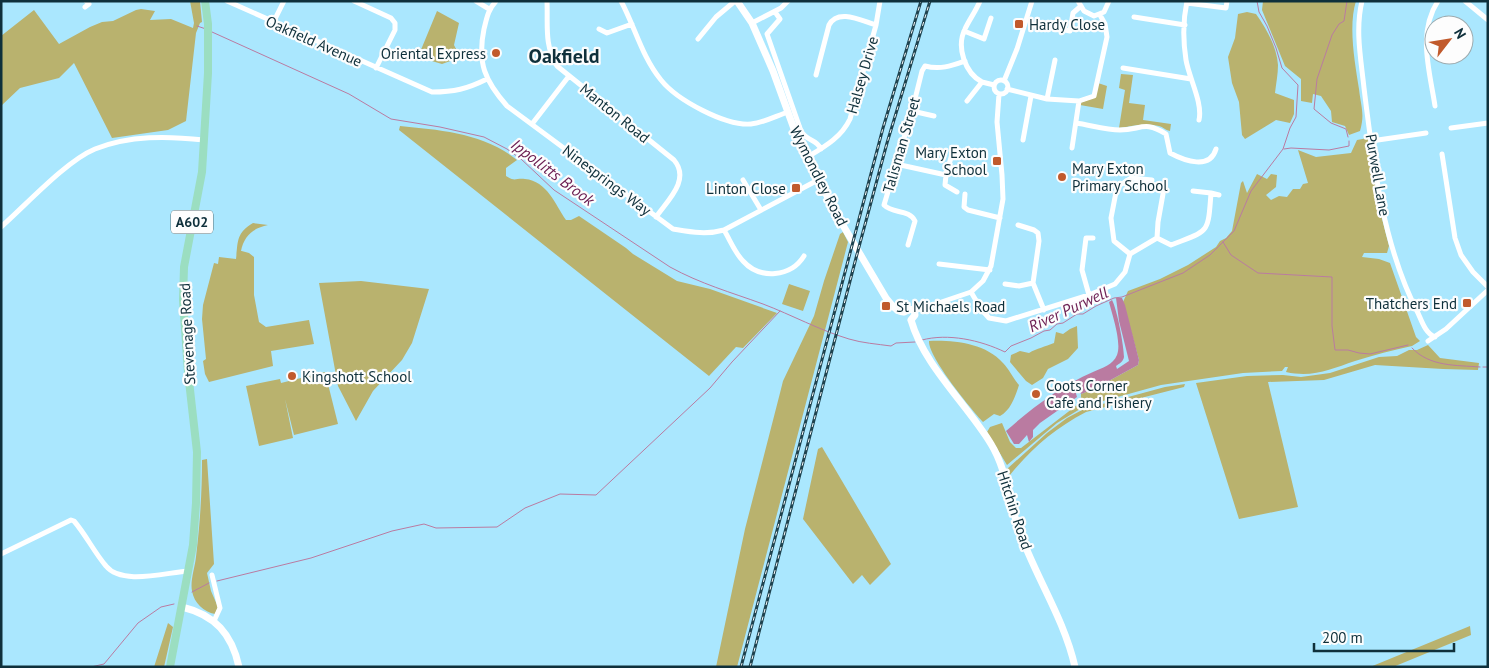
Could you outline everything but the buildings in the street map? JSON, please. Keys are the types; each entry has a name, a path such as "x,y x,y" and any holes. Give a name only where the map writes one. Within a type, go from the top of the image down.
{"main road":[{"name":"Stevenage Road","path":"170,667 189,571 195,523 197,452 182,300 184,267 202,172 208,73 208,2"}],"street":[{"name":"Oakfield Avenue","path":"227,1 432,92 455,92 487,79"},
{"path":"273,23 284,1"},
{"path":"354,1 391,18 395,23 395,30 376,68"},
{"path":"476,1 489,9"},
{"name":"Ninesprings Way","path":"496,1 489,9 482,42 481,62 487,79 496,93 507,106 673,229 698,233 712,233 724,230 818,180"},
{"name":"Manton Road","path":"548,1 548,45 550,55 557,66 677,164 682,177 656,217"},
{"path":"621,1 645,54 661,80 682,99 726,120 740,124 753,124 788,112"},
{"path":"698,39 716,17 736,1"},
{"name":"Wymondley Road","path":"736,1 752,23 773,71 806,158 886,298 894,308 904,312"},
{"path":"752,23 775,12 788,1"},
{"name":"Halsey Drive","path":"806,158 839,136 850,119 876,25 880,1"},
{"path":"980,1 964,31 962,52 970,70 982,82 994,85"},
{"path":"1004,81 1017,49 1032,1"},
{"path":"1078,1 1087,13 1094,16 1100,15 1106,9 1109,1"},
{"path":"1199,120 1199,105 1185,53 1187,2 1226,8 1227,1"},
{"name":"Purwell Lane","path":"1362,1 1358,33 1379,188 1391,240 1404,283 1428,332 1435,336"},
{"path":"1436,106 1425,39 1428,22 1433,8 1438,1"},
{"path":"1465,1 1488,20"},
{"path":"1055,28 1070,31 1073,13 1081,6"},
{"name":"Wymondley Road","path":"775,12 780,19 767,34 801,132 806,138 816,141 821,149"},
{"path":"1007,89 1047,99 1079,101 1094,96 1107,36 1100,15"},
{"path":"816,75 829,25 834,19 843,16 876,25"},
{"path":"964,31 984,39 991,18"},
{"path":"1134,18 1185,25"},
{"path":"599,29 607,33 632,24"},
{"path":"607,33 607,40"},
{"path":"1047,99 1055,60"},
{"name":"Talisman Street","path":"908,245 915,221 913,217 910,214 888,208 884,205 922,71 925,66 947,68 965,62"},
{"path":"1123,68 1191,79"},
{"path":"532,124 568,76"},
{"path":"994,85 998,81 1004,81"},
{"path":"994,85 994,90 999,94 1005,93 1007,83 1004,81"},
{"path":"967,101 982,82"},
{"path":"914,312 971,292 983,281 990,270 1003,199 996,122 999,94"},
{"path":"1023,140 1031,96"},
{"path":"1072,148 1079,101"},
{"path":"912,111 934,116"},
{"path":"1076,123 1120,130 1140,126 1155,127 1166,134 1170,153 1179,158 1206,162 1214,156 1216,149"},
{"path":"1452,128 1488,123"},
{"path":"1372,141 1426,133"},
{"path":"1,226 68,167 94,149 128,140 168,136 204,140"},
{"path":"952,154 945,185 957,192"},
{"path":"1428,341 1455,322 1488,288 1461,255 1455,238 1442,154"},
{"path":"896,164 946,175"},
{"path":"1130,254 1114,241 1111,218 1117,187 1131,178 1152,180"},
{"path":"744,180 761,210"},
{"path":"1193,191 1219,195"},
{"path":"1157,238 1171,245 1200,234 1206,229 1209,221 1211,193"},
{"path":"965,194 964,207 968,210 1000,218"},
{"path":"1157,238 1163,194"},
{"path":"1018,225 1038,233 1039,241 1033,283 1044,310"},
{"path":"724,230 742,261 759,272 770,274 786,272 795,267 804,256"},
{"path":"1090,295 1082,270 1086,238 1093,238"},
{"path":"971,292 989,318 1006,321 1044,310 1090,295 1115,284 1125,272 1130,254 1157,238"},
{"path":"940,264 990,270"},
{"path":"1005,284 1019,286 1033,283"},
{"path":"909,308 914,312 915,318 911,320 905,319 904,312 909,308"},
{"name":"Hitchin Road","path":"911,320 923,347 934,365 985,435 1000,460 1019,530 1065,634 1075,667"},
{"path":"1,554 71,520 79,527 107,567 114,573 143,577 189,571"},
{"path":"212,575 220,608 214,621"},
{"path":"182,607 203,614 224,630 234,647 239,667"}],"shaded area":[{"path":"190,1 200,1 202,22 196,33 186,121 168,130 112,138 74,63 59,78 20,88 1,106 1,36 34,10 59,44 90,27 102,22 113,21 141,9 155,11 150,20 171,19 193,28 194,23"},
{"path":"1263,1 1356,1 1352,33 1362,110 1360,131 1349,135 1345,126 1332,122 1331,111 1321,96 1313,94 1312,103 1301,101 1301,79 1285,66 1262,10"},
{"path":"437,11 459,23 454,45 457,51 456,59 442,64 418,57"},
{"path":"1247,12 1256,14 1264,25 1276,51 1278,65 1275,93 1294,100 1294,114 1290,123 1276,120 1245,139 1242,135 1239,102 1232,83 1228,57 1235,38 1238,14"},
{"path":"1121,74 1133,75 1129,103 1145,105 1143,120 1171,124 1170,131 1159,126 1149,125 1119,128 1125,90 1119,88"},
{"path":"1098,83 1107,86 1103,109 1080,105 1080,103 1095,97"},
{"path":"400,126 461,134 490,144 517,160 506,168 506,176 513,179 525,179 539,184 550,194 566,220 579,216 633,254 677,281 710,289 777,313 743,348 736,347 709,376 399,130"},
{"path":"1368,138 1378,203 1389,246 1387,253 1364,253 1362,257 1379,259 1390,263 1416,337 1420,341 1412,346 1322,372 1296,374 1286,372 1288,367 1285,367 1282,371 1243,373 1161,385 1085,406 1057,423 1007,465 987,432 990,427 1002,423 1010,442 1016,448 1021,448 1081,402 1081,394 1138,365 1139,360 1123,302 1128,291 1160,279 1188,265 1216,247 1220,241 1226,238 1232,231 1241,183 1243,181 1247,193 1257,174 1267,179 1271,174 1277,175 1276,187 1266,195 1271,200 1279,196 1287,197 1293,189 1300,189 1303,184 1308,183 1298,150 1316,157 1351,153 1357,140"},
{"path":"253,223 268,225 258,228 250,234 244,241 241,251 249,253 254,257 254,295 259,322 266,327 309,320 314,344 271,351 273,366 209,382 205,374 203,361 206,359 202,319 203,305 214,263 218,264 219,257 236,259 239,238 247,227"},
{"path":"843,232 848,242 737,667 716,667 745,529 783,381 814,316 840,234"},
{"path":"361,281 429,289 412,343 402,360 373,391 356,421 338,386 319,283"},
{"path":"789,284 810,291 803,311 782,304"},
{"path":"1116,298 1122,298 1125,305 1139,360 1138,365 1094,389 1081,394 1079,389 1075,390 1077,397 1040,423 1033,430 1033,437 1029,442 1027,435 1019,444 1014,444 1006,431 1016,422 1058,391 1107,366 1113,361 1117,355 1118,343 1109,302 1112,300 1118,319 1124,352 1124,359 1116,366 1117,369 1129,361 1119,321"},
{"path":"1077,326 1078,348 1068,359 1048,369 1043,378 1032,385 1026,381 1010,362 1011,355 1020,351 1029,353 1054,343 1056,332 1063,334"},
{"path":"929,341 969,344 996,356 1019,385 1007,410 1000,416 994,414 983,422 942,370 935,359"},
{"path":"1428,345 1440,358 1479,363 1478,370 1375,365 1324,380 1268,382 1298,507 1239,519 1196,383 1247,376 1283,375 1301,377 1330,373 1379,357 1397,356 1409,350 1417,350"},
{"path":"325,372 338,424 294,435 285,399 293,438 259,446 246,386 280,379 281,383"},
{"path":"1185,384 1184,387 1086,412 1045,439 1010,475 1007,469 1047,433 1067,418 1084,409 1165,387"},
{"path":"822,447 891,564 870,585 862,575 853,584 803,519 818,449"},
{"path":"207,459 214,564 207,573 211,591 218,607 215,614 203,609 197,603 192,587 200,521 202,460"},
{"path":"168,623 173,627 164,667 154,667"},
{"path":"1470,626 1471,635 1393,667 1370,667"}],"waterway":[{"name":"River Purwell","path":"922,340 942,337 964,339 985,344 1005,352 1011,346 1050,330 1057,324 1063,323 1077,314 1083,314 1114,298 1122,297 1183,273 1210,255 1234,231 1251,191 1283,149 1296,117 1298,85 1282,68 1267,26 1259,12 1257,1"},
{"name":"River Purwell","path":"1347,1 1344,21 1339,24 1332,35 1317,79 1314,109 1331,123 1346,129 1348,137"},
{"name":"Ippollitts Brook","path":"197,26 206,29"},
{"name":"Ippollitts Brook","path":"212,32 349,94 391,119 484,137 521,159 554,190 670,267 693,278 849,339 891,346 896,343 915,342"},
{"name":"River Purwell","path":"1284,149 1329,150 1349,146 1349,141"},
{"path":"1223,242 1231,255 1258,273 1332,277 1332,326 1335,350 1370,354 1408,345"},
{"path":"217,581 311,558 392,531 424,524 436,528 497,527 525,508 560,494 596,495 710,388 780,311"},
{"path":"1412,348 1427,359 1435,362 1480,367"},
{"path":"1483,367 1488,367"},
{"path":"192,592 209,583"},
{"path":"91,667 104,664 138,623 161,607 174,604"}],"railway":[{"path":"741,667 883,128 921,1"},
{"path":"750,667 887,143 930,1"}],"place":[{"name":"Hardy Close","path":"1019,24"},
{"name":"Oriental Express","path":"496,53"},
{"name":"Mary Exton School","path":"997,161"},
{"name":"Mary Exton Primary School","path":"1062,177"},
{"name":"Linton Close","path":"796,188"},
{"name":"Thatchers End","path":"1467,303"},
{"name":"St Michaels Road","path":"886,306"},
{"name":"Kingshott School","path":"292,376"},
{"name":"Coots Corner Cafe and Fishery","path":"1036,394"}],"district":[{"name":"Oakfield","path":"564,56"}]}
